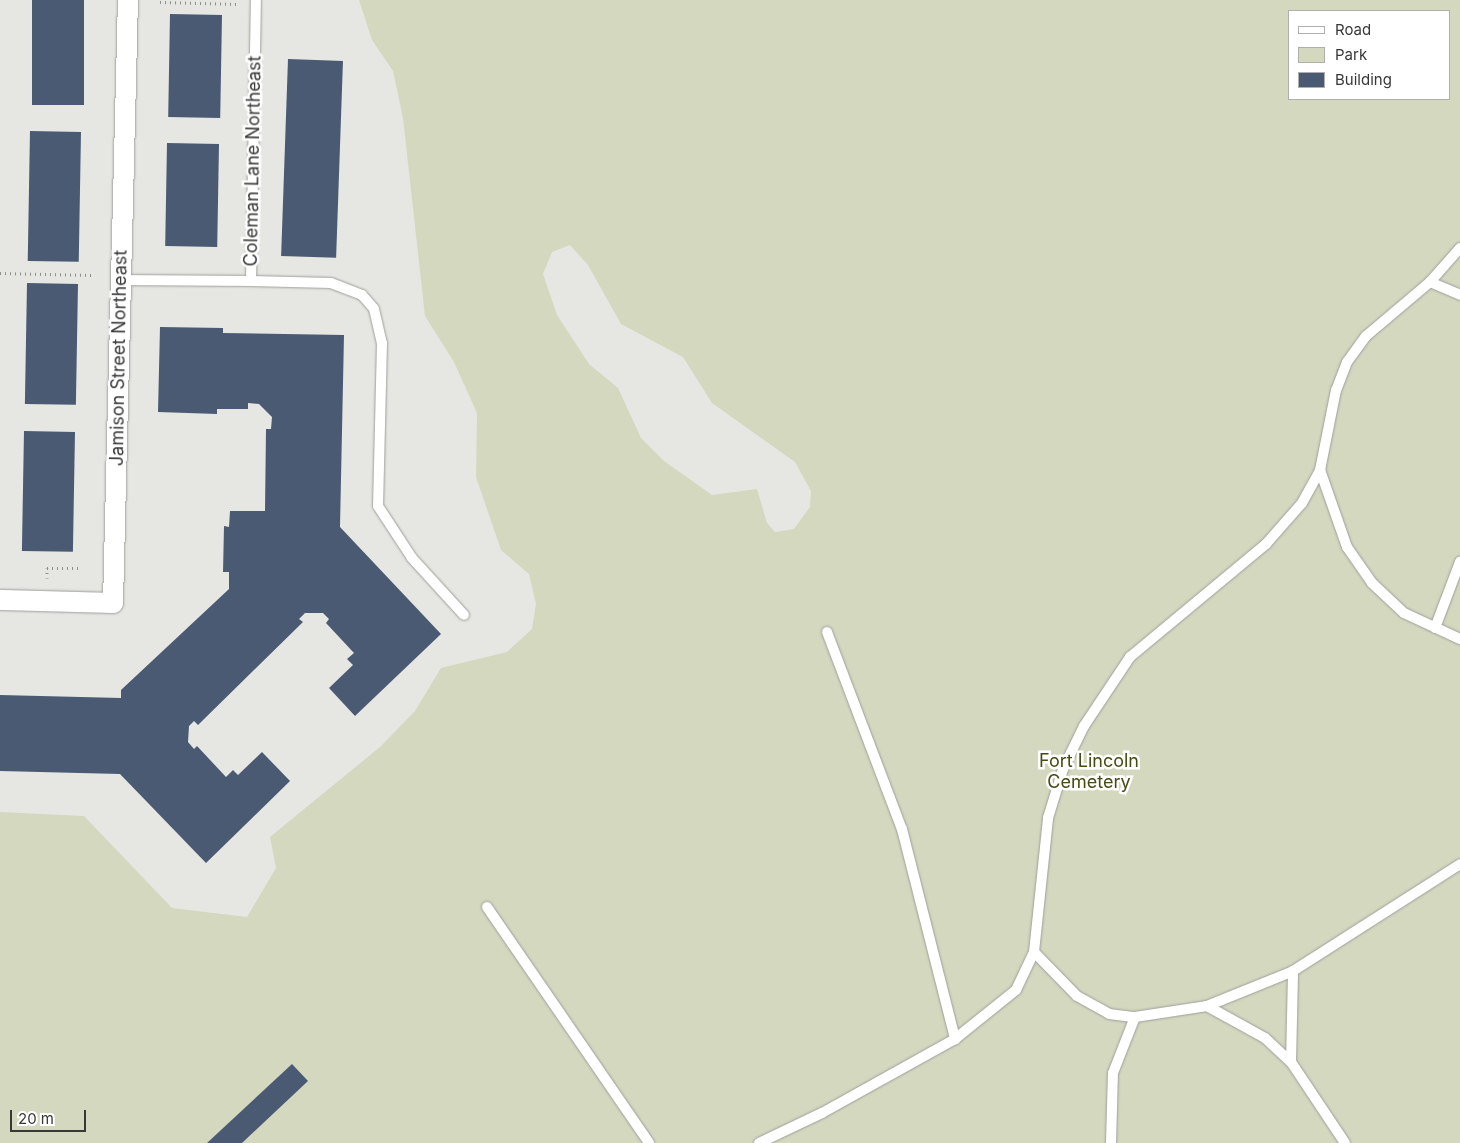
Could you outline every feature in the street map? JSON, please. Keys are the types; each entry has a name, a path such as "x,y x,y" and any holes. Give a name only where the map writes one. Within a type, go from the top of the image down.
{"street":[{"name":"Jamison Street Northeast","path":"0,600 113,603 128,0"}],"lane":[{"name":"Coleman Lane Northeast","path":"121,280 251,281 256,0"},
{"path":"759,1143 822,1113 955,1039 1016,990 1034,952 1048,818 1063,769 1084,726 1130,656 1266,544 1302,503 1320,470 1336,390 1347,362 1366,336 1430,282 1460,248"},
{"path":"251,281 331,283 362,295 374,309 382,344 378,506 412,558 464,615"},
{"path":"1430,282 1460,295"},
{"path":"1320,470 1348,547 1372,583 1404,613 1460,639"},
{"path":"1436,628 1460,562"},
{"path":"827,632 902,829 955,1039"},
{"path":"1034,952 1077,996 1109,1014 1135,1016 1207,1006 1293,970 1460,864"},
{"path":"487,907 649,1143"},
{"path":"1291,1062 1293,970"},
{"path":"1207,1006 1265,1038 1291,1062 1344,1143"},
{"path":"1111,1143 1113,1073 1135,1016"}],"path":[{"path":"160,2 241,4"},
{"path":"0,274 92,275"},
{"path":"47,578 47,568 82,568"}],"green space":[{"name":"Fort Lincoln Cemetery","path":"359,0 1460,0 1460,1143 0,1143 0,812 84,816 172,908 247,917 276,868 270,837 380,747 415,711 441,668 507,652 532,629 536,604 529,574 501,550 476,477 477,413 454,362 425,316 403,118 393,71 372,40","holes":["570,245 588,265 621,324 683,357 712,403 795,462 811,491 810,507 794,529 775,532 767,523 757,489 712,495 664,461 641,438 618,388 589,364 557,315 543,274 552,252"]}],"building":[{"path":"32,0 84,0 84,105 32,105"},
{"path":"170,14 222,15 220,118 168,117"},
{"path":"288,59 343,61 336,258 281,256"},
{"path":"30,131 81,132 79,262 28,261"},
{"path":"167,143 219,144 217,247 165,246"},
{"path":"27,283 78,284 76,405 25,404"},
{"path":"160,327 223,328 223,333 344,335 340,527 441,634 355,716 329,688 353,665 347,659 354,653 326,623 329,619 323,613 305,613 299,619 303,622 198,725 194,721 189,726 188,742 194,749 197,746 226,777 233,770 238,775 262,752 290,781 206,863 120,774 0,771 0,695 121,698 121,690 229,589 229,572 223,572 224,526 229,527 230,511 265,511 266,429 271,429 272,417 259,404 248,403 248,409 217,409 217,414 158,412"},
{"path":"24,431 75,432 73,552 22,551"},
{"path":"292,1064 308,1081 242,1143 207,1143"}]}
